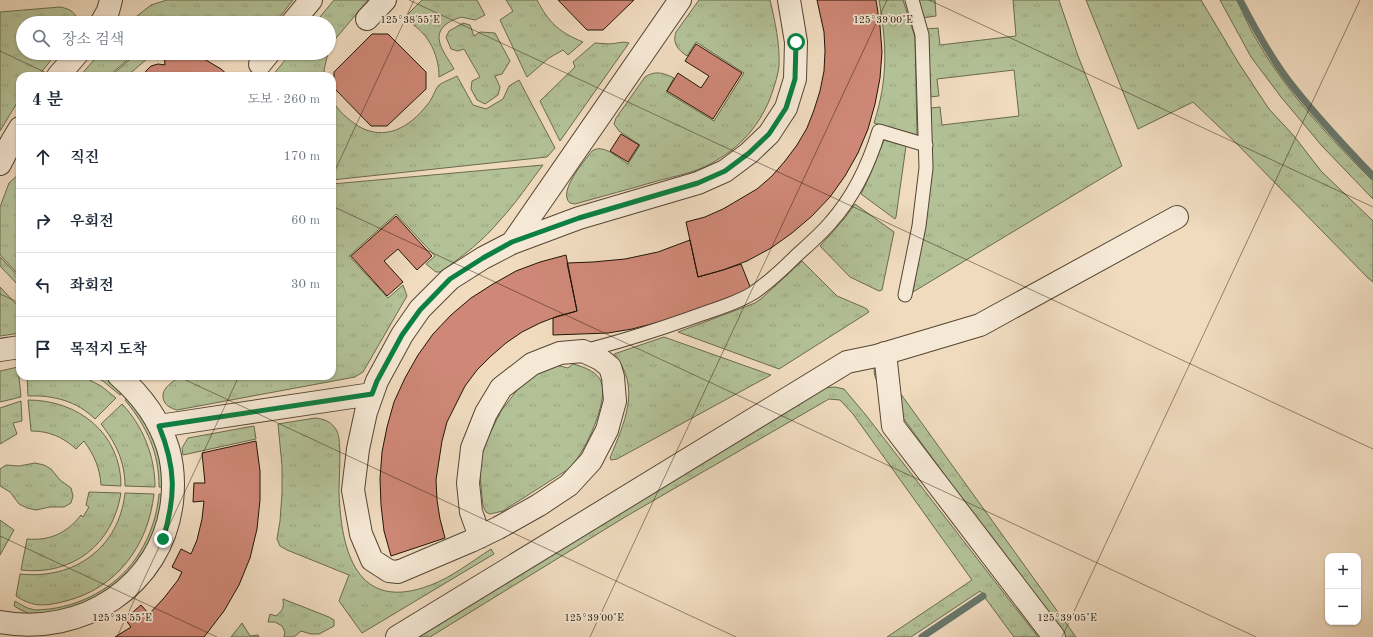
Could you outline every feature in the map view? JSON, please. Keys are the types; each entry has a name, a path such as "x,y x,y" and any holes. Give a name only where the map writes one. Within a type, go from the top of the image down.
{"street":[{"path":"105,16 111,0"},
{"path":"298,16 311,0"},
{"path":"367,19 384,0"},
{"path":"512,242 680,0"},
{"path":"480,536 471,512 468,482 472,448 486,413 501,388 532,364 560,353 583,352 600,359 610,367 613,377 615,401 607,430 591,461 569,485 539,505 480,536 398,572 389,571 372,560 361,534 353,490 358,449 366,412 377,381 402,335 420,310 450,279 512,242 579,218 698,183 725,171 749,153 769,134 786,108 795,79 796,42 788,0"},
{"path":"61,72 72,60"},
{"path":"0,164 16,135"},
{"path":"397,637 847,362 885,353 980,325 1177,217"},
{"path":"0,350 16,348"},
{"path":"885,353 893,426 1054,637"},
{"path":"0,622 14,625 37,626 60,624 83,617 104,608 123,594 139,578 153,560 160,546 170,517 173,491 172,471 168,448 159,426 148,406 123,380"},
{"path":"159,426 372,394"}],"lane":[{"path":"905,295 919,226 926,168 922,35 912,0"},
{"path":"583,352 617,343 669,326 731,304 752,294 781,270 831,222 846,202 862,176 872,153 879,131 926,145"}],"green space":[{"path":"167,0 293,0 280,16 137,16 151,5"},
{"path":"334,0 368,0 336,38 336,16 321,16"},
{"path":"422,0 477,0 485,15 475,20 461,17 450,21 440,31 439,36 442,48 454,69 439,77 437,59 430,42 411,23 403,19"},
{"path":"506,0 537,0 550,21 567,34 583,42 568,55 563,50 549,58 527,77 500,20 513,11"},
{"path":"699,0 770,0 778,41 779,66 772,93 762,115 748,134 731,151 698,170 575,204 570,203 567,198 569,184 592,151 596,149 606,150 628,164 640,145 619,131 614,124 616,118 645,77 660,73 674,78 666,92 714,121 744,73 696,42 687,56 675,43 676,32"},
{"path":"879,0 903,0 915,37 917,135 874,123 882,92 885,62 884,32"},
{"path":"916,0 935,0 936,16 922,18"},
{"path":"1013,0 1059,0 1078,56 1122,166 913,292 926,214 931,144 931,108 940,107 942,125 1019,116 1014,70 937,79 939,96 930,97 929,40 926,29 938,28 940,45 1016,36"},
{"path":"1086,0 1201,0 1238,62 1269,109 1294,136 1321,171 1373,221 1373,282 1236,143 1193,102 1138,129"},
{"path":"1220,0 1237,0 1256,39 1297,99 1326,133 1373,181 1373,199 1322,146 1281,97 1251,57"},
{"path":"60,7 67,9 76,16 16,16 16,60 51,60 41,72 16,72 16,105 0,131 0,12"},
{"path":"463,23 470,25 474,36 480,32 495,33 510,61 502,74 495,76 500,87 498,95 485,104 477,100 471,89 472,81 480,77 464,49 458,51 451,49 446,37 449,31"},
{"path":"624,42 629,43 560,141 540,101 575,67 573,62 595,43 610,44"},
{"path":"94,60 127,60 114,72 83,72"},
{"path":"129,60 146,60 132,72 116,72"},
{"path":"285,60 326,60 324,72 275,72"},
{"path":"457,76 473,105 486,109 503,99 509,86 519,80 555,148 547,157 336,180 336,106 358,126 368,131 378,133 387,132 405,126 413,120 429,103 438,86"},
{"path":"884,140 906,146 895,219 861,194"},
{"path":"543,165 494,227 480,241 440,272 436,272 426,264 435,256 396,214 349,256 388,298 403,285 407,296 363,372 355,377 177,410 166,405 163,393 175,380 336,380 336,184"},
{"path":"16,177 16,272 0,255 0,207 9,183"},
{"path":"855,204 894,232 882,290 879,291 850,277 820,246"},
{"path":"0,257 16,274 16,283 0,266"},
{"path":"802,261 837,296 867,309 869,312 779,369 678,332 755,303"},
{"path":"0,287 16,304 16,334 0,336"},
{"path":"664,337 771,375 617,459 611,460 610,458 625,419 629,393 627,380 622,367 614,354"},
{"path":"877,361 1076,637 1063,637 882,389 877,382 874,372"},
{"path":"573,364 586,368 594,373 598,376 602,384 603,393 598,414 584,448 572,465 564,472 503,511 490,514 486,512 483,506 479,466 486,441 501,411 518,389 539,372 556,365 568,368"},
{"path":"16,367 16,380 19,380 21,397 0,402 0,371"},
{"path":"27,380 90,380 101,386 116,398 95,419 80,408 64,400 28,396"},
{"path":"101,380 109,380 123,391 120,395"},
{"path":"835,387 844,389 865,414 1038,637 1014,637 980,591 911,637 887,637 972,580 853,414 840,400 829,399 625,517 430,637 414,637 823,388"},
{"path":"129,397 157,443 165,487 159,487 157,462 154,451 140,420 125,400"},
{"path":"28,400 64,406 79,413 93,423 105,435 114,450 119,467 121,486 101,485 96,462 84,441 76,449 66,441 50,434 31,431"},
{"path":"21,401 22,421 13,423 17,434 0,444 0,408"},
{"path":"122,404 136,422 146,442 153,464 155,487 125,486 125,477 119,453 101,424"},
{"path":"315,418 322,419 333,425 339,436 340,514 344,535 349,555 358,571 369,584 385,591 406,592 439,582 491,549 494,554 362,633 339,601 349,575 287,550 280,546 277,539 282,493 282,466 278,424"},
{"path":"254,426 256,439 183,455 182,448 188,438"},
{"path":"35,463 44,465 51,469 60,480 71,488 73,496 71,503 64,507 50,507 36,510 27,508 19,504 10,492 0,486 0,469 6,465 19,466"},
{"path":"89,492 121,493 117,511 100,541 88,553 73,562 57,568 40,571 21,570 27,539 43,539 51,537 70,527 81,515 83,517 89,507 86,505"},
{"path":"125,493 154,494 151,513 145,531 127,562 115,575 84,595 59,603 40,605 29,603 16,596 20,574 58,572 75,566 90,556 103,544 114,530 121,513"},
{"path":"159,494 165,495 152,542 122,582 78,608 32,615 14,606 15,601 27,608 36,610 63,606 89,597 113,583 132,563 144,545 153,524"},
{"path":"0,520 14,530 0,555"},
{"path":"283,599 329,617 334,620 334,626 319,634 311,634 301,631 294,637 284,637 285,632 282,626 275,622 268,622 270,614 276,616 282,610"},
{"path":"242,623 250,636 258,635 259,637 231,637"}],"building":[{"path":"558,0 634,0 603,30 587,30"},
{"path":"817,0 876,0 882,52 880,78 868,129 858,153 845,176 830,197 812,216 792,233 771,248 747,261 698,277 686,222 705,217 723,209 757,189 772,176 785,161 807,128 820,91 824,71 824,32"},
{"path":"372,34 388,34 426,72 426,89 387,126 371,126 336,90 336,72 334,72"},
{"path":"696,44 742,73 713,119 667,91 678,73 701,88 709,76 685,61"},
{"path":"165,60 206,60 224,72 146,72 151,66 158,64 165,65"},
{"path":"621,134 639,145 628,162 610,151"},
{"path":"396,216 432,256 417,270 398,249 384,261 403,282 387,296 351,256"},
{"path":"690,240 698,277 741,264 751,289 667,320 632,329 608,333 553,335 553,318 577,311 567,263 625,259 658,252"},
{"path":"566,255 577,311 558,316 522,332 506,343 477,370 465,386 447,422 442,441 436,480 437,500 445,538 391,556 384,531 381,505 380,479 382,452 394,402 418,355 433,334 451,315 471,298 516,271 540,262"},
{"path":"256,441 260,471 260,500 257,529 250,558 239,585 224,611 204,637 115,637 131,627 125,619 141,605 149,614 178,580 182,572 172,567 181,549 191,554 197,540 202,519 204,501 193,502 194,483 205,483 202,453"}],"waterway":[{"path":"1240,0 1265,46 1287,79 1323,122 1373,176"},
{"path":"922,637 983,596"}],"route":[{"path":"163,539 170,517 173,491 172,471 168,448 159,426 372,394 377,381 402,335 420,310 450,279 512,242 579,218 698,183 725,171 749,153 769,134 786,108 795,79 796,42"}]}
